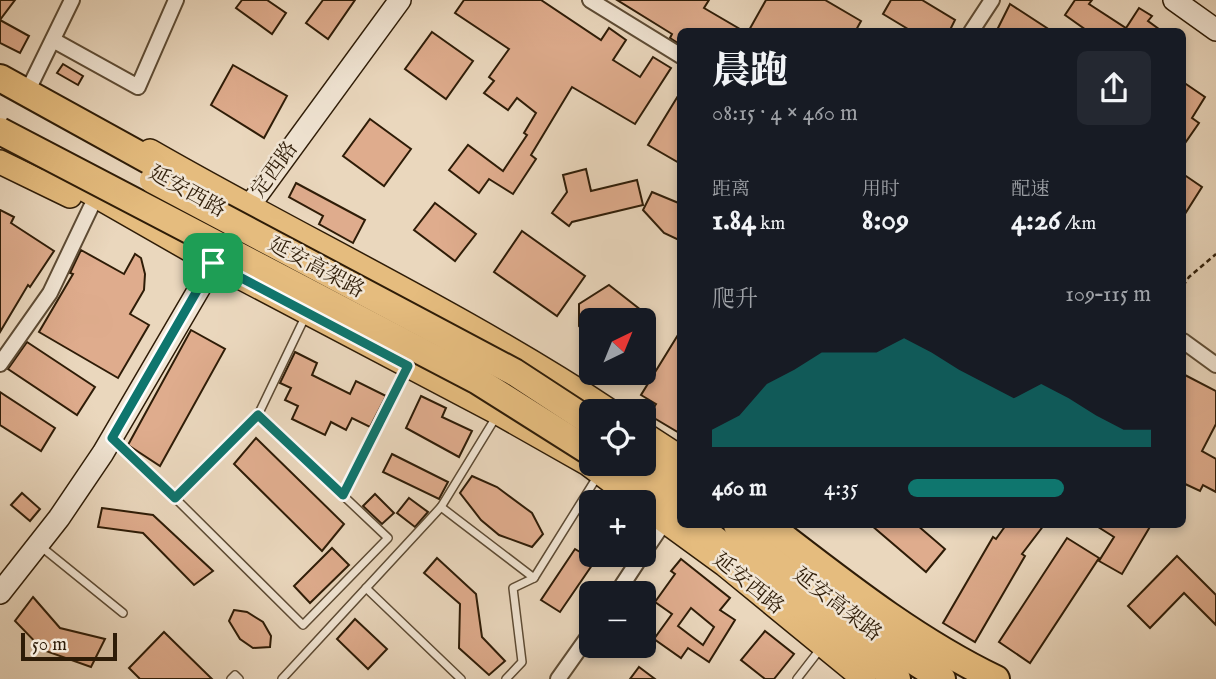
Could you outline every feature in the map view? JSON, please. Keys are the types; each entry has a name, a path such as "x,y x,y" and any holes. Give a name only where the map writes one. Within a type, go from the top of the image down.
{"highway":[{"path":"0,78 257,224 330,276"},
{"name":"延安高架路","path":"0,98 514,372 579,415"},
{"name":"延安高架路","path":"0,131 478,380 579,449"},
{"path":"0,149 89,179"},
{"path":"656,461 677,469"},
{"path":"656,465 677,481"},
{"name":"延安高架路","path":"618,476 673,517"},
{"name":"延安高架路","path":"698,528 858,666 897,679"},
{"name":"延安高架路","path":"741,528 856,624 942,679"},
{"path":"772,528 880,611 946,655 996,679"},
{"path":"858,666 883,679"}],"main road":[{"path":"0,65 32,82 244,214 438,309 533,360 592,399"},
{"name":"延安西路","path":"0,87 244,214 579,416"},
{"path":"0,140 131,218 579,459"},
{"path":"0,162 91,206 131,218"},
{"path":"438,309 479,357"},
{"path":"656,442 677,455"},
{"path":"656,463 677,476"},
{"path":"613,476 627,490"},
{"name":"延安西路","path":"656,511 673,517"},
{"name":"延安西路","path":"685,528 824,645 858,666 871,679"},
{"path":"750,528 851,604 959,679"},
{"path":"779,528 949,647 1014,679"}],"street":[{"path":"32,82 72,0"},
{"path":"52,40 138,87 176,0"},
{"name":"定西路","path":"0,593 38,545 112,438 244,214 400,0"},
{"path":"590,0 677,54"},
{"path":"974,28 992,0"},
{"path":"1180,2 1216,30"},
{"path":"0,364 50,293 91,206"},
{"path":"1186,343 1216,365"},
{"path":"656,538 673,517"},
{"path":"558,679 579,649"}],"lane":[{"path":"175,498 258,415 307,313"},
{"path":"343,495 408,366"},
{"path":"282,679 441,507 498,413"},
{"path":"112,438 303,625 388,538 258,415"},
{"path":"506,679 522,662 513,588 534,578 593,476"},
{"path":"441,507 534,578"},
{"path":"38,545 124,613"},
{"path":"366,588 461,679"},
{"path":"797,679 824,645"},
{"path":"232,679 235,675 239,679"}],"path":[{"path":"1186,281 1216,254"}],"building":[{"path":"0,0 15,0 0,20"},
{"path":"242,0 267,0 286,13 272,34 236,8"},
{"path":"323,0 355,0 328,39 306,23"},
{"path":"464,0 541,0 601,40 609,28 626,40 613,60 640,77 653,57 671,68 635,124 572,87 531,155 536,159 513,194 489,179 479,193 449,170 468,145 503,171 527,135 524,133 536,113 517,98 508,110 484,93 494,81 489,77 509,49 455,13"},
{"path":"617,0 709,0 704,8 738,28 677,28 677,42 670,38 672,34"},
{"path":"766,0 825,0 861,21 857,28 750,28"},
{"path":"891,0 922,0 955,20 951,28 906,28 883,14"},
{"path":"1075,0 1092,0 1089,4 1126,28 1083,28 1065,15"},
{"path":"1010,4 1047,28 998,28"},
{"path":"1139,8 1152,16 1148,21 1158,28 1126,28"},
{"path":"0,20 29,36 20,53 0,43"},
{"path":"432,32 473,61 446,99 405,69"},
{"path":"63,64 83,76 78,85 57,73"},
{"path":"233,65 287,96 264,138 211,105"},
{"path":"1186,84 1205,97 1192,118 1199,123 1186,142"},
{"path":"677,98 677,162 648,145"},
{"path":"370,119 411,149 384,186 343,156"},
{"path":"586,169 591,191 637,180 643,205 572,222 569,226 552,213 567,192 563,175"},
{"path":"1186,176 1202,187 1186,212"},
{"path":"296,183 365,220 353,243 319,224 323,216 289,197"},
{"path":"652,192 677,202 677,239 664,233 643,210"},
{"path":"435,203 476,234 455,261 414,230"},
{"path":"0,210 14,217 11,223 54,251 30,287 28,285 0,332"},
{"path":"522,231 585,276 557,316 494,272"},
{"path":"81,250 124,274 135,254 141,258 145,274 144,290 130,314 149,325 118,378 39,332 73,274 70,273"},
{"path":"609,285 638,308 579,308 579,304"},
{"path":"191,330 225,349 160,466 128,445"},
{"path":"677,336 677,432 656,419 656,399 648,399 641,395 647,385 656,385 656,371"},
{"path":"27,342 95,387 77,415 8,369"},
{"path":"295,352 317,363 312,375 350,394 356,381 386,396 370,427 352,418 346,430 331,422 325,435 292,419 298,406 285,400 291,388 280,383"},
{"path":"1186,376 1216,391 1216,424 1202,451 1216,459 1216,492 1203,485 1200,491 1186,484"},
{"path":"0,392 55,428 41,451 0,425"},
{"path":"421,396 446,408 442,417 472,431 459,457 406,428"},
{"path":"256,438 344,524 322,551 234,464"},
{"path":"392,454 448,482 439,499 383,472"},
{"path":"472,476 497,487 532,513 543,534 532,547 499,535 481,520 460,493"},
{"path":"22,493 40,509 30,521 11,505"},
{"path":"375,494 394,513 382,524 363,506"},
{"path":"409,498 428,512 415,527 397,513"},
{"path":"102,508 153,515 213,571 194,585 143,533 98,527"},
{"path":"875,528 920,528 945,549 926,572"},
{"path":"1004,528 1042,528 1022,554 1025,556 975,642 943,623 993,537 996,539"},
{"path":"1100,528 1149,528 1122,574 1099,561 1114,537"},
{"path":"1067,538 1099,558 1030,663 999,642"},
{"path":"332,548 349,565 310,603 294,586"},
{"path":"575,549 579,551 579,567 591,567 560,612 541,600"},
{"path":"1177,556 1216,595 1216,625 1184,593 1150,628 1128,606"},
{"path":"437,558 476,594 482,637 505,661 489,675 459,648 460,604 424,573"},
{"path":"681,559 730,598 720,610 735,620 709,662 688,648 681,658 656,640 656,636 672,614 656,601 675,574 671,571","holes":["691,608 714,627 703,645 678,626"]},
{"path":"33,597 60,628 105,639 91,667 43,650 15,621"},
{"path":"234,610 247,612 263,622 271,636 270,647 253,648 240,639 229,621"},
{"path":"355,619 387,649 368,669 337,639"},
{"path":"765,631 794,654 774,679 765,679 741,660"},
{"path":"164,632 212,679 140,679 129,668"},
{"path":"639,667 655,679 630,679"}],"route":[{"path":"213,263 408,366 343,495 258,415 175,498 112,438 213,263"}]}
